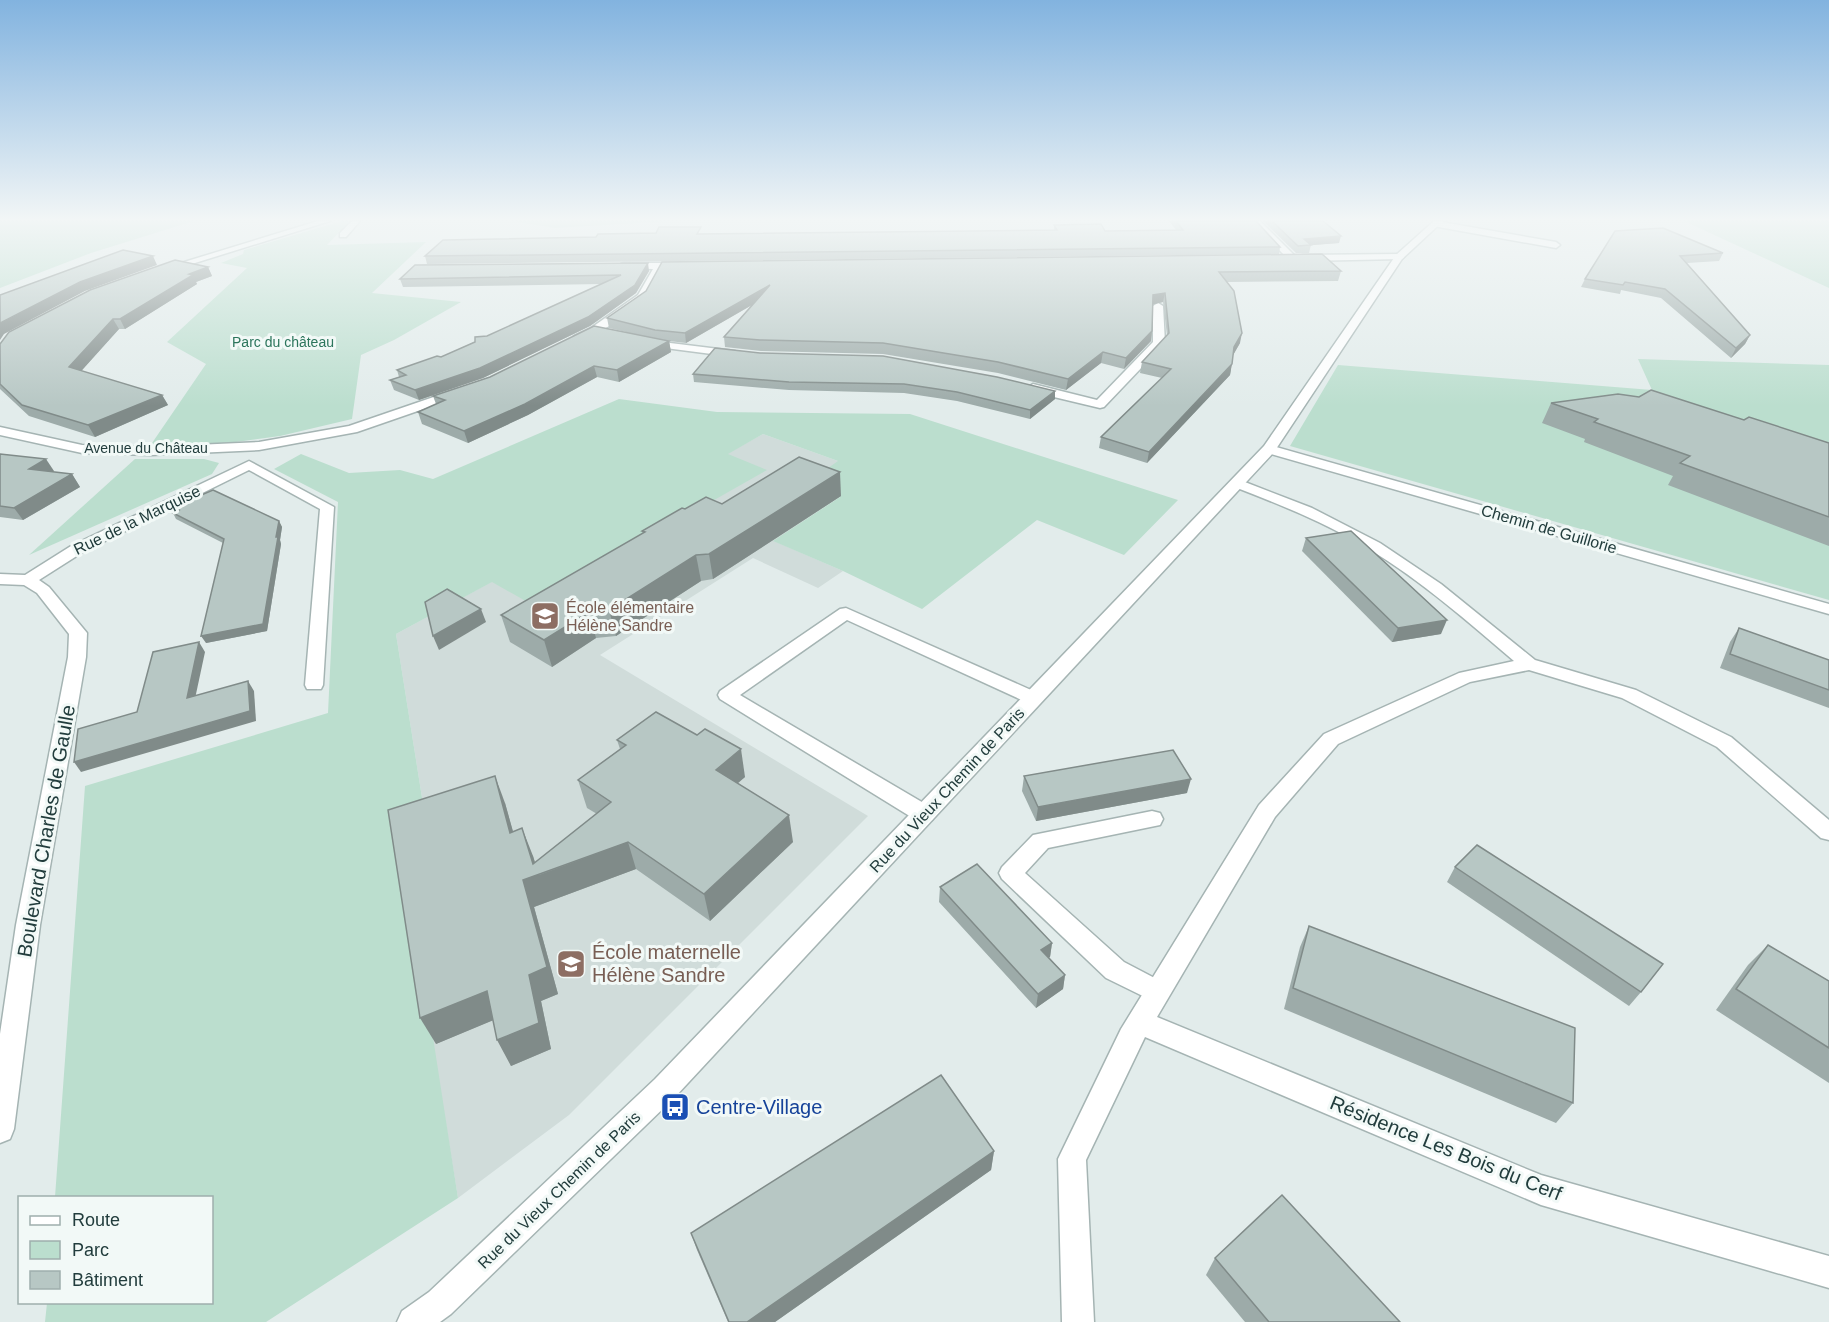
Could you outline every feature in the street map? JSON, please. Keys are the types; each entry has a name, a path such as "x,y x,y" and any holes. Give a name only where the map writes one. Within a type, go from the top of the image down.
{"street":[{"path":"563,346 595,330 642,297 649,283"},
{"name":"Rue du Vieux Chemin de Paris","path":"413,1322 440,1304 665,1088 1269,449 1382,283"},
{"path":"1020,385 1101,404 1159,344 1158,306"},
{"path":"595,330 615,335"},
{"path":"635,340 656,345 750,355"},
{"name":"Avenue du Château","path":"0,431 82,449 151,451 259,446 352,429 465,391"},
{"path":"259,446 249,465 327,507 314,685"},
{"name":"Chemin de Guillorie","path":"1269,449 1829,609"},
{"name":"Rue de la Marquise","path":"28,580 77,549 249,465"},
{"path":"1237,483 1305,509 1375,546 1431,584 1529,664 1629,694 1724,742 1829,832"},
{"path":"0,579 28,580"},
{"name":"Boulevard Charles de Gaulle","path":"0,1129 28,925 77,657 78,633 43,590 28,580"},
{"path":"924,814 727,695 846,614 1033,698"},
{"path":"1078,1322 1072,1159 1130,1038 1268,811 1331,739 1466,677 1529,664"},
{"path":"1152,819 1041,841 1010,873 1115,970 1157,992"},
{"name":"Résidence Les Bois du Cerf","path":"1140,1022 1541,1190 1829,1272"}],"shaded area":[{"name":"École maternelle Hélène Sandre","path":"763,434 838,461 841,496 774,541 843,571 818,588 753,558 600,655 868,816 569,1115 458,1198 433,1045 423,804 396,634"}],"green space":[{"path":"0,283 14,283 0,288"},
{"name":"Parc du château","path":"231,283 383,283 372,293 461,302 394,340 361,355 352,419 280,436 214,445 150,446 206,364 167,342"},
{"path":"1818,283 1829,283 1829,288"},
{"path":"1638,359 1829,365 1829,600 1290,446 1338,365 1652,390"},
{"path":"619,399 717,412 910,414 1178,500 1124,555 1037,520 922,609 773,541 840,497 807,483 838,461 763,434 728,454 767,470 531,604 492,582 396,634 423,804 402,838 458,1198 266,1322 45,1322 47,1304 213,1304 213,1196 55,1196 85,786 328,713 338,502 274,469 301,454 349,473 400,470 433,479"},
{"path":"135,459 204,459 219,463 212,474 29,555"}],"building":[{"path":"34,283 79,283 0,323 0,295"},
{"path":"111,283 180,283 120,319 113,319 69,367 162,395 88,425 22,405 0,384 0,344 9,332 90,290"},
{"path":"604,283 636,283 588,317 480,368 415,390 390,380 406,375 397,370 437,356 441,357 475,342 475,337 487,336"},
{"path":"651,283 1227,283 1234,291 1242,333 1234,347 1232,364 1149,452 1101,437 1171,369 1142,362 1169,333 1165,293 1153,295 1152,331 1126,358 1103,352 1068,379 998,362 883,343 724,337 770,285 685,333 655,330 607,318 646,291"},
{"path":"1629,283 1704,283 1750,335 1736,348 1665,289"},
{"path":"594,326 669,341 617,370 594,366 525,404 464,431 418,412 445,400 433,396 490,377"},
{"path":"715,348 760,353 883,356 997,377 1055,391 1030,410 957,392 904,384 789,382 693,374"},
{"path":"1651,390 1744,420 1749,417 1829,443 1829,517 1680,463 1690,456 1594,422 1598,419 1551,403 1618,394 1639,397"},
{"path":"0,454 46,459 29,469 72,474 14,508 0,506"},
{"path":"799,457 840,472 709,554 696,555 609,610 589,612 544,640 501,615 645,532 642,531 682,508 685,509 706,497 722,504"},
{"path":"213,490 279,521 276,537 278,537 263,624 201,636 224,539 173,513 179,510 173,507"},
{"path":"1351,531 1447,620 1398,628 1306,538"},
{"path":"447,589 481,609 433,636 425,602"},
{"path":"1739,628 1829,660 1829,690 1730,654"},
{"path":"199,642 187,698 248,681 250,711 74,762 78,729 137,712 153,652"},
{"path":"656,712 697,735 705,729 741,749 716,770 789,815 704,894 628,842 523,880 547,967 529,975 539,1023 497,1040 487,991 420,1018 388,810 495,776 510,833 522,828 533,864 611,802 578,780 626,745 617,740"},
{"path":"1173,750 1191,779 1038,807 1024,776"},
{"path":"1477,845 1663,964 1641,992 1455,867"},
{"path":"977,864 1052,943 1041,950 1065,975 1038,994 940,887"},
{"path":"1309,926 1575,1028 1573,1103 1293,988"},
{"path":"1768,945 1829,981 1829,1048 1736,989"},
{"path":"941,1075 994,1151 747,1322 729,1322 691,1233"},
{"path":"1282,1195 1400,1322 1269,1322 1215,1258"}],"place":[{"name":"École élémentaire Hélène Sandre","path":"545,616"},
{"name":"École maternelle Hélène Sandre","path":"571,964"},
{"name":"Centre-Village","path":"675,1107"}]}
